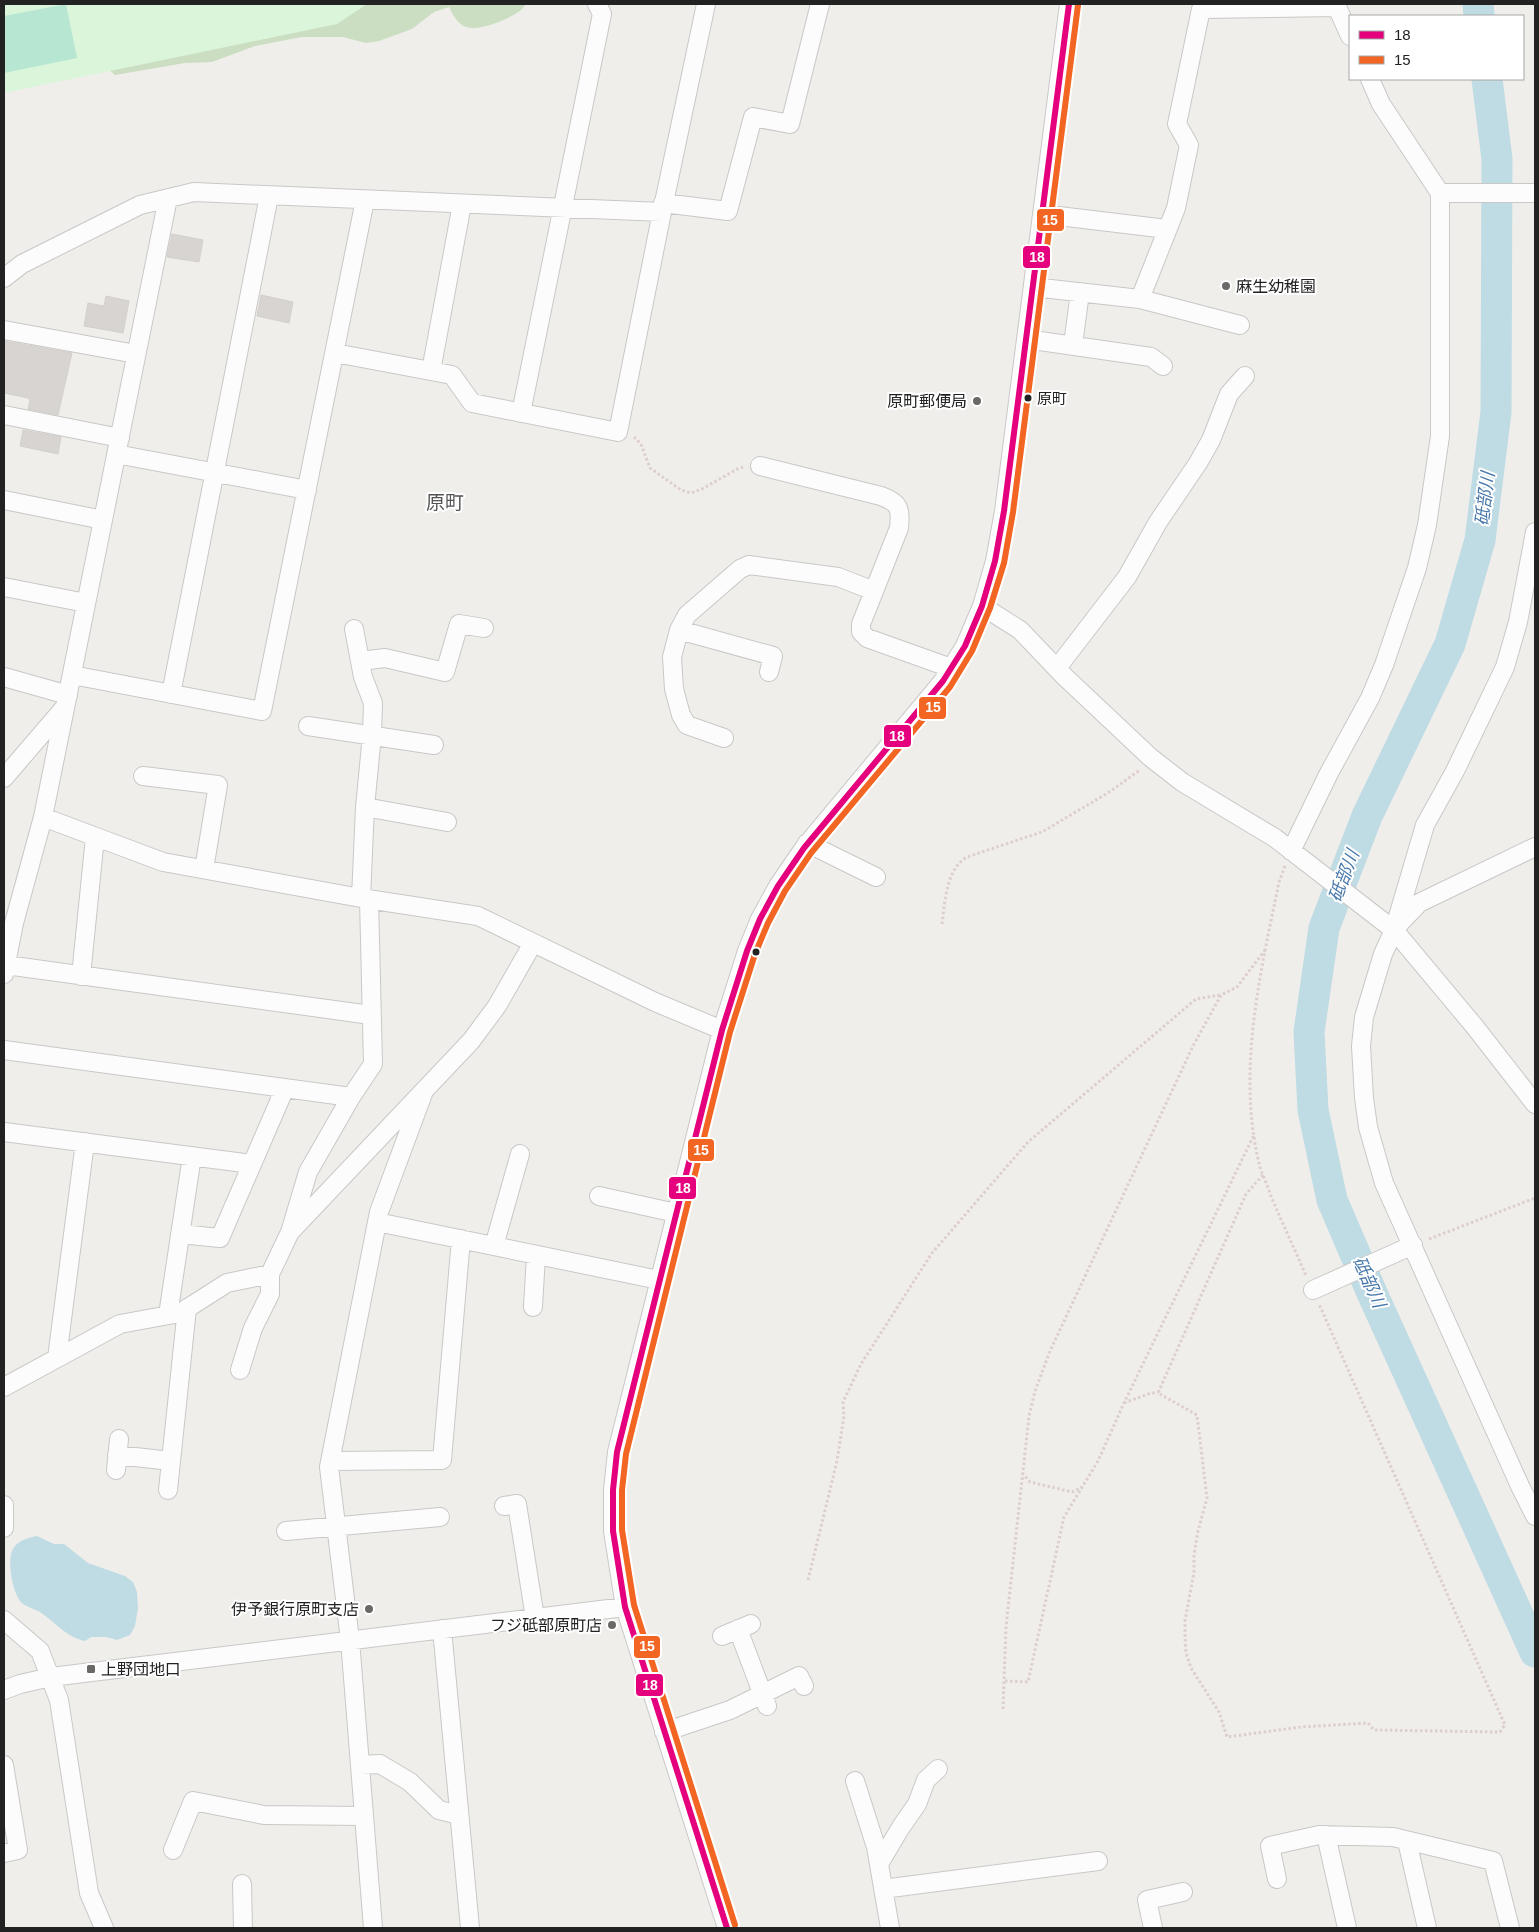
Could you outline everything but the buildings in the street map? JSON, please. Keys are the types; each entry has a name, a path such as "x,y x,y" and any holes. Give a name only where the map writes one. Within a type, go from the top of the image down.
{"street":[{"path":"521,413 602,14 597,4"},
{"path":"335,353 452,375 472,403 618,432 662,208 706,4"},
{"path":"4,278 22,264 140,204 194,192 564,208 662,208 728,211 753,117 790,124 820,4"},
{"path":"727,1928 625,1607 612,1530 613,1490 621,1434 722,1030 747,951 760,919 778,886 808,844 943,681 966,646 982,606 995,561 1004,511 1069,4"},
{"path":"1140,299 1176,208 1189,145 1177,124 1201,9 1338,5 1349,33"},
{"path":"1297,855 1329,773 1370,698 1384,665 1417,568 1427,525 1440,436 1444,193 1381,104 1370,80"},
{"path":"1444,193 1535,193"},
{"path":"171,694 269,196"},
{"path":"168,198 43,817 14,923 5,970 81,976 372,1015"},
{"path":"72,675 262,711 366,200"},
{"path":"431,371 462,204"},
{"path":"1042,214 1167,229"},
{"path":"1033,286 1140,299 1240,325"},
{"path":"1073,345 1080,292"},
{"path":"4,330 136,354"},
{"path":"1026,339 1151,357 1163,366"},
{"path":"1057,668 1127,577 1158,522 1203,455 1229,394 1245,376"},
{"path":"4,415 214,473 307,490"},
{"path":"760,466 882,496 898,506 901,514 899,528 861,624 861,632 867,638 951,668"},
{"path":"4,500 103,520"},
{"path":"1535,532 1518,622 1505,667 1459,762 1425,825 1389,926 1383,954 1364,1018 1361,1046 1368,1127 1384,1183 1410,1247 1535,1516"},
{"path":"724,738 687,725 681,715 674,689 672,671 674,649 679,630 687,615 740,569 749,565 838,577 874,591"},
{"path":"4,587 86,603"},
{"path":"982,606 1020,630 1150,757 1170,773 1275,838 1345,890 1389,926 1475,1027 1535,1104"},
{"path":"360,661 385,658 445,672 460,624 484,628"},
{"path":"240,1370 253,1328 270,1294 270,1274 290,1232 308,1172 372,1064 372,1015 365,899 365,807 373,703 363,677 354,629"},
{"path":"679,630 773,656 769,672"},
{"path":"4,677 66,701"},
{"path":"4,778 66,701"},
{"path":"308,726 434,745"},
{"path":"143,776 218,785 204,869"},
{"path":"365,807 446,822"},
{"path":"43,817 163,862 365,899 478,916 655,1002 722,1030"},
{"path":"81,976 95,837"},
{"path":"808,844 876,877"},
{"path":"1389,926 1419,903 1535,846"},
{"path":"290,1232 471,1041 497,1006 533,943"},
{"path":"4,1050 351,1097"},
{"path":"180,1234 220,1238 285,1088"},
{"path":"373,1928 350,1640 330,1461 379,1212 424,1091"},
{"path":"4,1132 252,1164"},
{"path":"57,1358 85,1142"},
{"path":"494,1246 520,1154"},
{"path":"168,1315 192,1156"},
{"path":"598,1196 676,1213"},
{"path":"377,1222 659,1280"},
{"path":"330,1461 442,1460 461,1239"},
{"path":"1316,1289 1410,1247"},
{"path":"534,1307 536,1255"},
{"path":"4,1387 120,1324 180,1313 226,1283 270,1274"},
{"path":"168,1490 187,1308"},
{"path":"117,1455 171,1461"},
{"path":"504,1506 517,1504 535,1618"},
{"path":"4,1505 4,1528"},
{"path":"286,1531 440,1517"},
{"path":"4,1690 50,1677 625,1607"},
{"path":"4,1620 40,1651 59,1700 88,1893 104,1928"},
{"path":"442,1629 470,1928"},
{"path":"737,1630 765,1700"},
{"path":"664,1732 765,1700 799,1676 804,1686"},
{"path":"360,1765 380,1764 410,1782 439,1810 459,1815"},
{"path":"4,1765 18,1850 4,1853"},
{"path":"879,1864 901,1827 918,1804 926,1780 938,1769"},
{"path":"855,1781 876,1847 890,1928"},
{"path":"173,1850 193,1801 264,1815 364,1816"},
{"path":"1277,1879 1270,1846 1319,1835 1393,1837 1493,1861 1510,1928"},
{"path":"1326,1835 1347,1928"},
{"path":"1407,1841 1427,1928"},
{"path":"883,1889 1098,1861"},
{"path":"242,1884 243,1928"},
{"path":"1153,1928 1147,1900 1183,1892"}],"path":[{"path":"632,436 641,444 650,468 681,490 690,493 702,489 739,468 760,466"},
{"path":"942,924 947,893 959,862 967,857 1042,832 1111,791 1137,772 1145,770 1160,776 1170,773"},
{"path":"1124,1403 1151,1393 1158,1393 1196,1415 1207,1498 1196,1539 1194,1572 1185,1620 1186,1653 1191,1668 1219,1712 1227,1736 1301,1727 1368,1722 1374,1730 1500,1732 1505,1725 1316,1289 1263,1175 1254,1134 1250,1088 1250,1048 1279,882 1297,855"},
{"path":"808,1580 837,1461 844,1416 843,1402 861,1364 932,1253 1028,1142 1196,999 1221,995 1236,986 1266,949"},
{"path":"1003,1709 1006,1627 1022,1472 1035,1391 1050,1351 1193,1046 1221,995"},
{"path":"1005,1681 1028,1682 1064,1517 1098,1461 1124,1403 1254,1134"},
{"path":"1158,1393 1246,1194 1263,1175"},
{"path":"1410,1247 1535,1198"},
{"path":"1022,1472 1030,1482 1072,1492 1083,1487"}],"green space":[{"path":"4,4 367,4 337,24 4,93"},
{"path":"66,4 77,58 4,73 4,16"},
{"path":"157,4 526,4 510,17 477,28 460,24 449,7 434,12 412,29 379,41 366,43 343,37 302,37 255,46 212,62 185,63 115,75 106,67"}],"water":[{"path":"37,1536 54,1544 64,1544 88,1563 125,1576 133,1582 137,1592 138,1608 135,1626 130,1635 117,1640 106,1637 91,1637 85,1641 78,1639 66,1633 40,1612 22,1603 16,1593 11,1571 12,1551 19,1542"}],"waterway":[{"name":"砥部川","path":"1478,4 1479,15"},
{"name":"砥部川","path":"1487,80 1497,159 1496,412 1480,540 1450,644 1367,816 1324,928 1309,1032 1313,1110 1332,1200 1372,1293 1535,1652"}],"transit line":[{"name":"18","path":"727,1928 625,1607 613,1531 613,1490 617,1452 722,1030 747,951 760,919 778,886 804,848 943,681 965,646 982,606 995,561 1004,511 1069,4"},
{"name":"15","path":"735,1925 634,1605 622,1530 622,1490 626,1454 730,1032 755,954 768,923 785,891 811,853 950,687 972,651 990,608 1004,563 1013,512 1078,5"}],"place":[{"name":"麻生幼稚園","path":"1226,286"},
{"name":"原町","path":"1028,398"},
{"name":"原町郵便局","path":"977,401"},
{"name":"伊予銀行原町支店","path":"369,1609"},
{"name":"フジ砥部原町店","path":"612,1625"},
{"name":"上野団地口","path":"91,1669"}],"district":[{"name":"原町","path":"445,502"}]}
